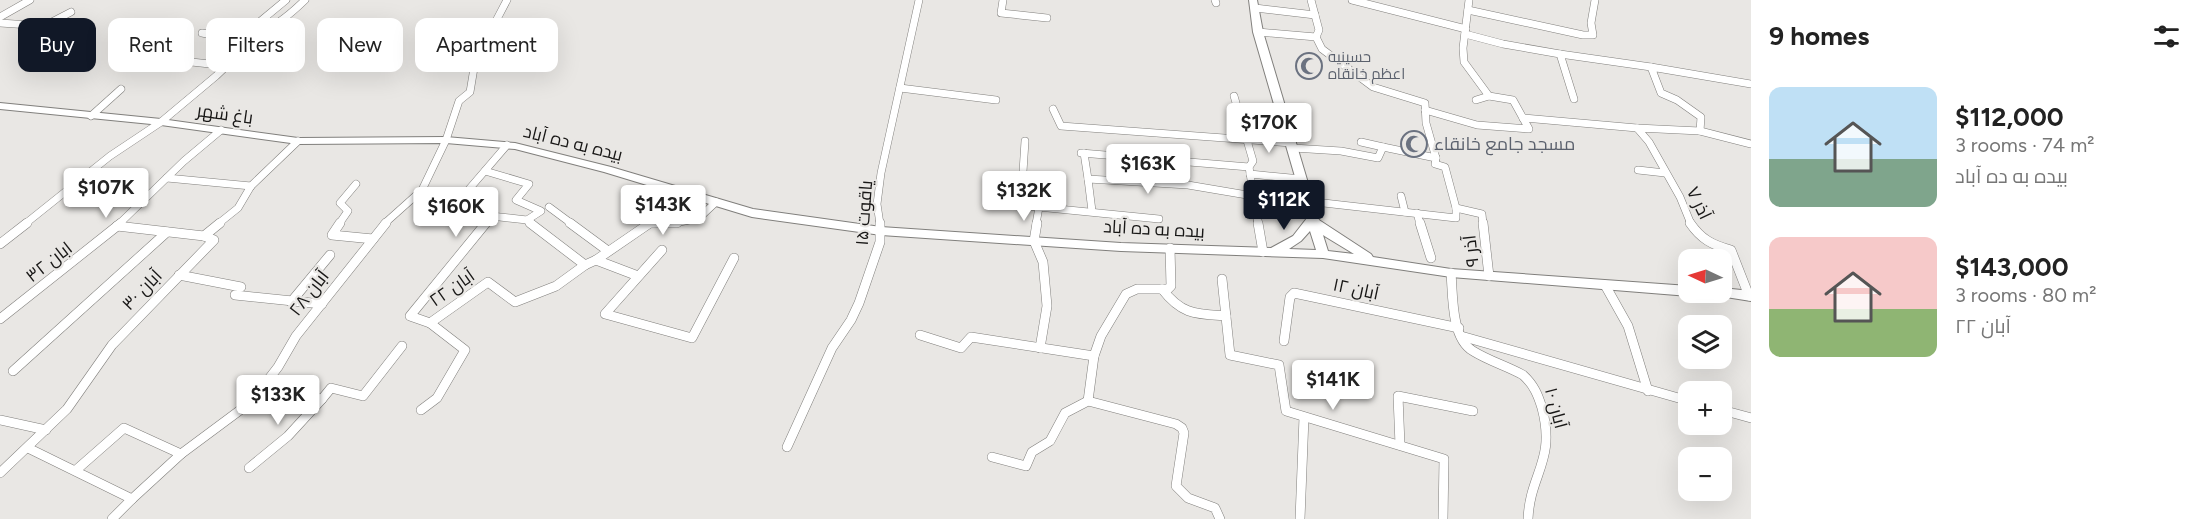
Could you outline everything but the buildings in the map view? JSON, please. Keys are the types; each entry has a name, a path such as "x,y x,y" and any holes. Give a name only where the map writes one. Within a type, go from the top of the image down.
{"main road":[{"path":"1254,4 1258,32 1293,145 1311,220 1323,254"},
{"name":"باغ شهر","path":"0,106 161,122 298,141 446,140"},
{"name":"بیده به ده آباد","path":"446,140 507,145 607,169 752,213 881,231 1034,241 1323,254 1451,273 1678,290"},
{"path":"1265,252 1295,242 1302,236 1311,220"},
{"path":"1311,220 1339,240 1378,262"},
{"path":"1732,294 1750,296"}],"street":[{"path":"1,18 30,0"},
{"path":"264,18 286,0"},
{"path":"287,18 305,0"},
{"name":"آبان ۲۸","path":"112,519 181,454 251,402 278,367 296,336 391,216 422,190 446,140 459,101 470,92 474,68 483,42 496,27 497,19 507,0"},
{"name":"یاقوت ۱۵","path":"787,447 832,348 851,321 880,242 881,231 877,204 919,0"},
{"path":"1004,0 1001,13 1047,18"},
{"path":"1306,201 1456,218 1456,208 1445,167 1436,164 1425,103 1373,87 1322,49 1316,37 1318,30 1311,0"},
{"path":"1352,0 1465,31 1503,44 1751,84"},
{"path":"1469,0 1464,62 1489,96"},
{"path":"1468,10 1583,35 1593,35 1591,23 1595,0"},
{"path":"1254,4 1315,15"},
{"path":"1,18 44,26 71,12"},
{"path":"1258,32 1316,37"},
{"path":"202,33 206,34"},
{"path":"1560,54 1574,99"},
{"path":"1651,67 1661,93 1677,100 1701,117 1700,131"},
{"path":"0,244 110,156 161,122 221,72"},
{"path":"900,88 996,100"},
{"path":"91,116 121,89"},
{"path":"1234,96 1253,161 1250,170 1253,196 1265,252"},
{"path":"1425,110 1477,125 1529,129 1513,100 1489,96 1476,100"},
{"path":"1053,109 1060,126 1147,130 1248,140 1341,151 1378,158 1383,147"},
{"path":"1523,118 1700,131 1751,144"},
{"name":"آذر ۷","path":"1637,128 1648,142 1680,197 1686,216 1698,236 1715,246 1731,250 1750,296"},
{"name":"ابان ۳۲","path":"0,319 117,226 221,130"},
{"path":"117,226 204,236 238,207 251,186 298,141"},
{"path":"1025,141 1022,187 1018,205 1159,219"},
{"path":"1361,142 1436,158"},
{"path":"464,195 507,145"},
{"path":"1092,211 1083,153 1250,170 1301,179"},
{"path":"1638,170 1665,174"},
{"path":"485,171 529,184 516,200 541,212 527,220"},
{"path":"167,178 251,186"},
{"path":"1088,179 1188,185 1253,196"},
{"path":"356,184 340,203 348,211 332,235 373,239"},
{"path":"1401,196 1405,212"},
{"path":"421,410 437,398 465,350 430,323 410,316 491,216 527,220 585,265 650,223 675,223 699,218 716,201"},
{"path":"549,207 608,251"},
{"path":"1039,207 1034,241 1043,262 1047,306 1040,348"},
{"name":"آذر ۹","path":"1456,208 1482,214 1489,276"},
{"path":"1417,213 1431,258"},
{"path":"13,371 167,232"},
{"name":"آبان ۳۰","path":"0,472 67,409 112,345 214,240 204,236"},
{"path":"1088,401 1094,356 1101,336 1126,294 1137,289 1168,289 1173,282 1170,248"},
{"path":"662,250 605,314 692,338 734,258"},
{"path":"291,302 330,255"},
{"path":"596,260 638,276"},
{"name":"آبان ۲۲","path":"430,323 488,282 515,302 556,286 585,265"},
{"path":"1451,273 1460,332 1678,399"},
{"path":"179,275 241,287"},
{"path":"1222,279 1230,355 1279,365 1286,411 1444,459 1443,519"},
{"path":"1605,285 1628,326 1648,391"},
{"path":"1162,289 1173,305 1187,313 1226,316"},
{"name":"آبان ۱۲","path":"1284,341 1290,297 1294,293 1460,332"},
{"path":"235,296 322,304"},
{"name":"آبان ۱۰","path":"1460,332 1466,345 1473,352 1520,372 1534,385 1549,446 1545,464 1529,502 1528,519"},
{"path":"920,335 961,348 971,337 1094,356"},
{"path":"249,468 274,449 308,417 331,388 363,396 402,346"},
{"path":"260,391 322,399"},
{"path":"1400,446 1398,396 1473,411"},
{"path":"992,457 1026,466 1032,452 1050,441 1065,413 1088,401 1180,426 1184,440 1176,486 1178,491 1188,498 1215,508 1220,519"},
{"path":"1732,413 1751,418"},
{"path":"1300,519 1304,417"},
{"path":"0,420 46,430"},
{"path":"75,471 124,428 181,454"},
{"path":"28,448 132,499"}],"place":[{"name":"حسینیه اعظم خانقاه","path":"1309,66"},
{"name":"مسجد جامع خانقاء","path":"1414,144"}]}
